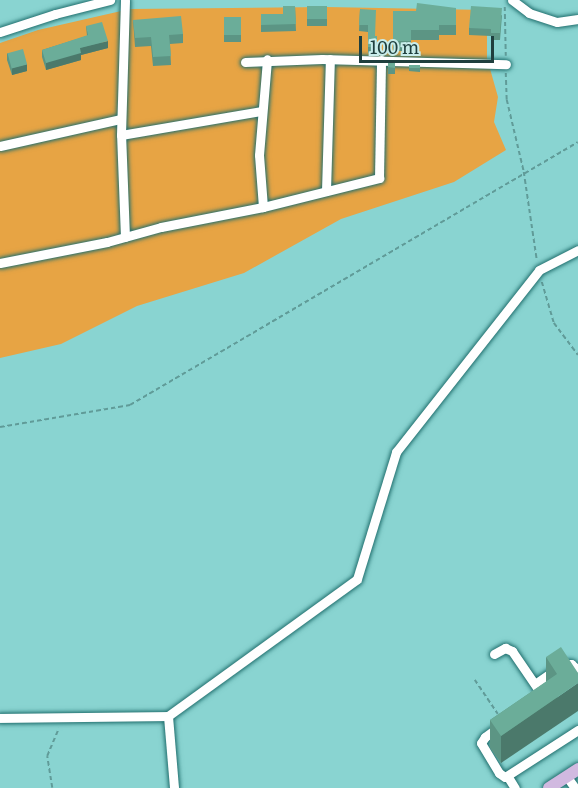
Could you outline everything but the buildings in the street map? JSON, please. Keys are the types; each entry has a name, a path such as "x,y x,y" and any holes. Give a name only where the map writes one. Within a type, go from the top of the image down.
{"main road":[{"path":"549,788 578,769"}],"street":[{"path":"0,32 55,14 110,0"},
{"path":"125,0 121,118 125,237"},
{"path":"512,0 529,13 557,22 578,19"},
{"path":"245,62 267,59 330,59 506,64"},
{"path":"263,207 259,155 267,59"},
{"path":"326,191 330,59"},
{"path":"0,263 263,207 379,178 381,60"},
{"path":"121,135 262,111"},
{"path":"0,146 121,118"},
{"path":"0,718 168,716 357,579 396,452 539,270 578,250"},
{"path":"494,654 505,648 512,651 541,695 536,702"},
{"path":"535,684 564,664 571,664 578,670"},
{"path":"168,716 174,788"},
{"path":"508,721 485,737 481,743 501,776 508,777 578,730"},
{"path":"508,777 515,788"},
{"path":"567,777 575,788"}],"path":[{"path":"505,0 507,100 524,172 539,270 554,323 578,355"},
{"path":"0,427 130,405 578,142"},
{"path":"475,680 508,721"},
{"path":"52,788 48,756 64,716"}],"shaded area":[{"path":"326,7 487,10 487,58 498,97 494,122 506,150 454,182 341,219 244,273 137,306 61,344 0,358 0,43 38,30 130,9"}]}
